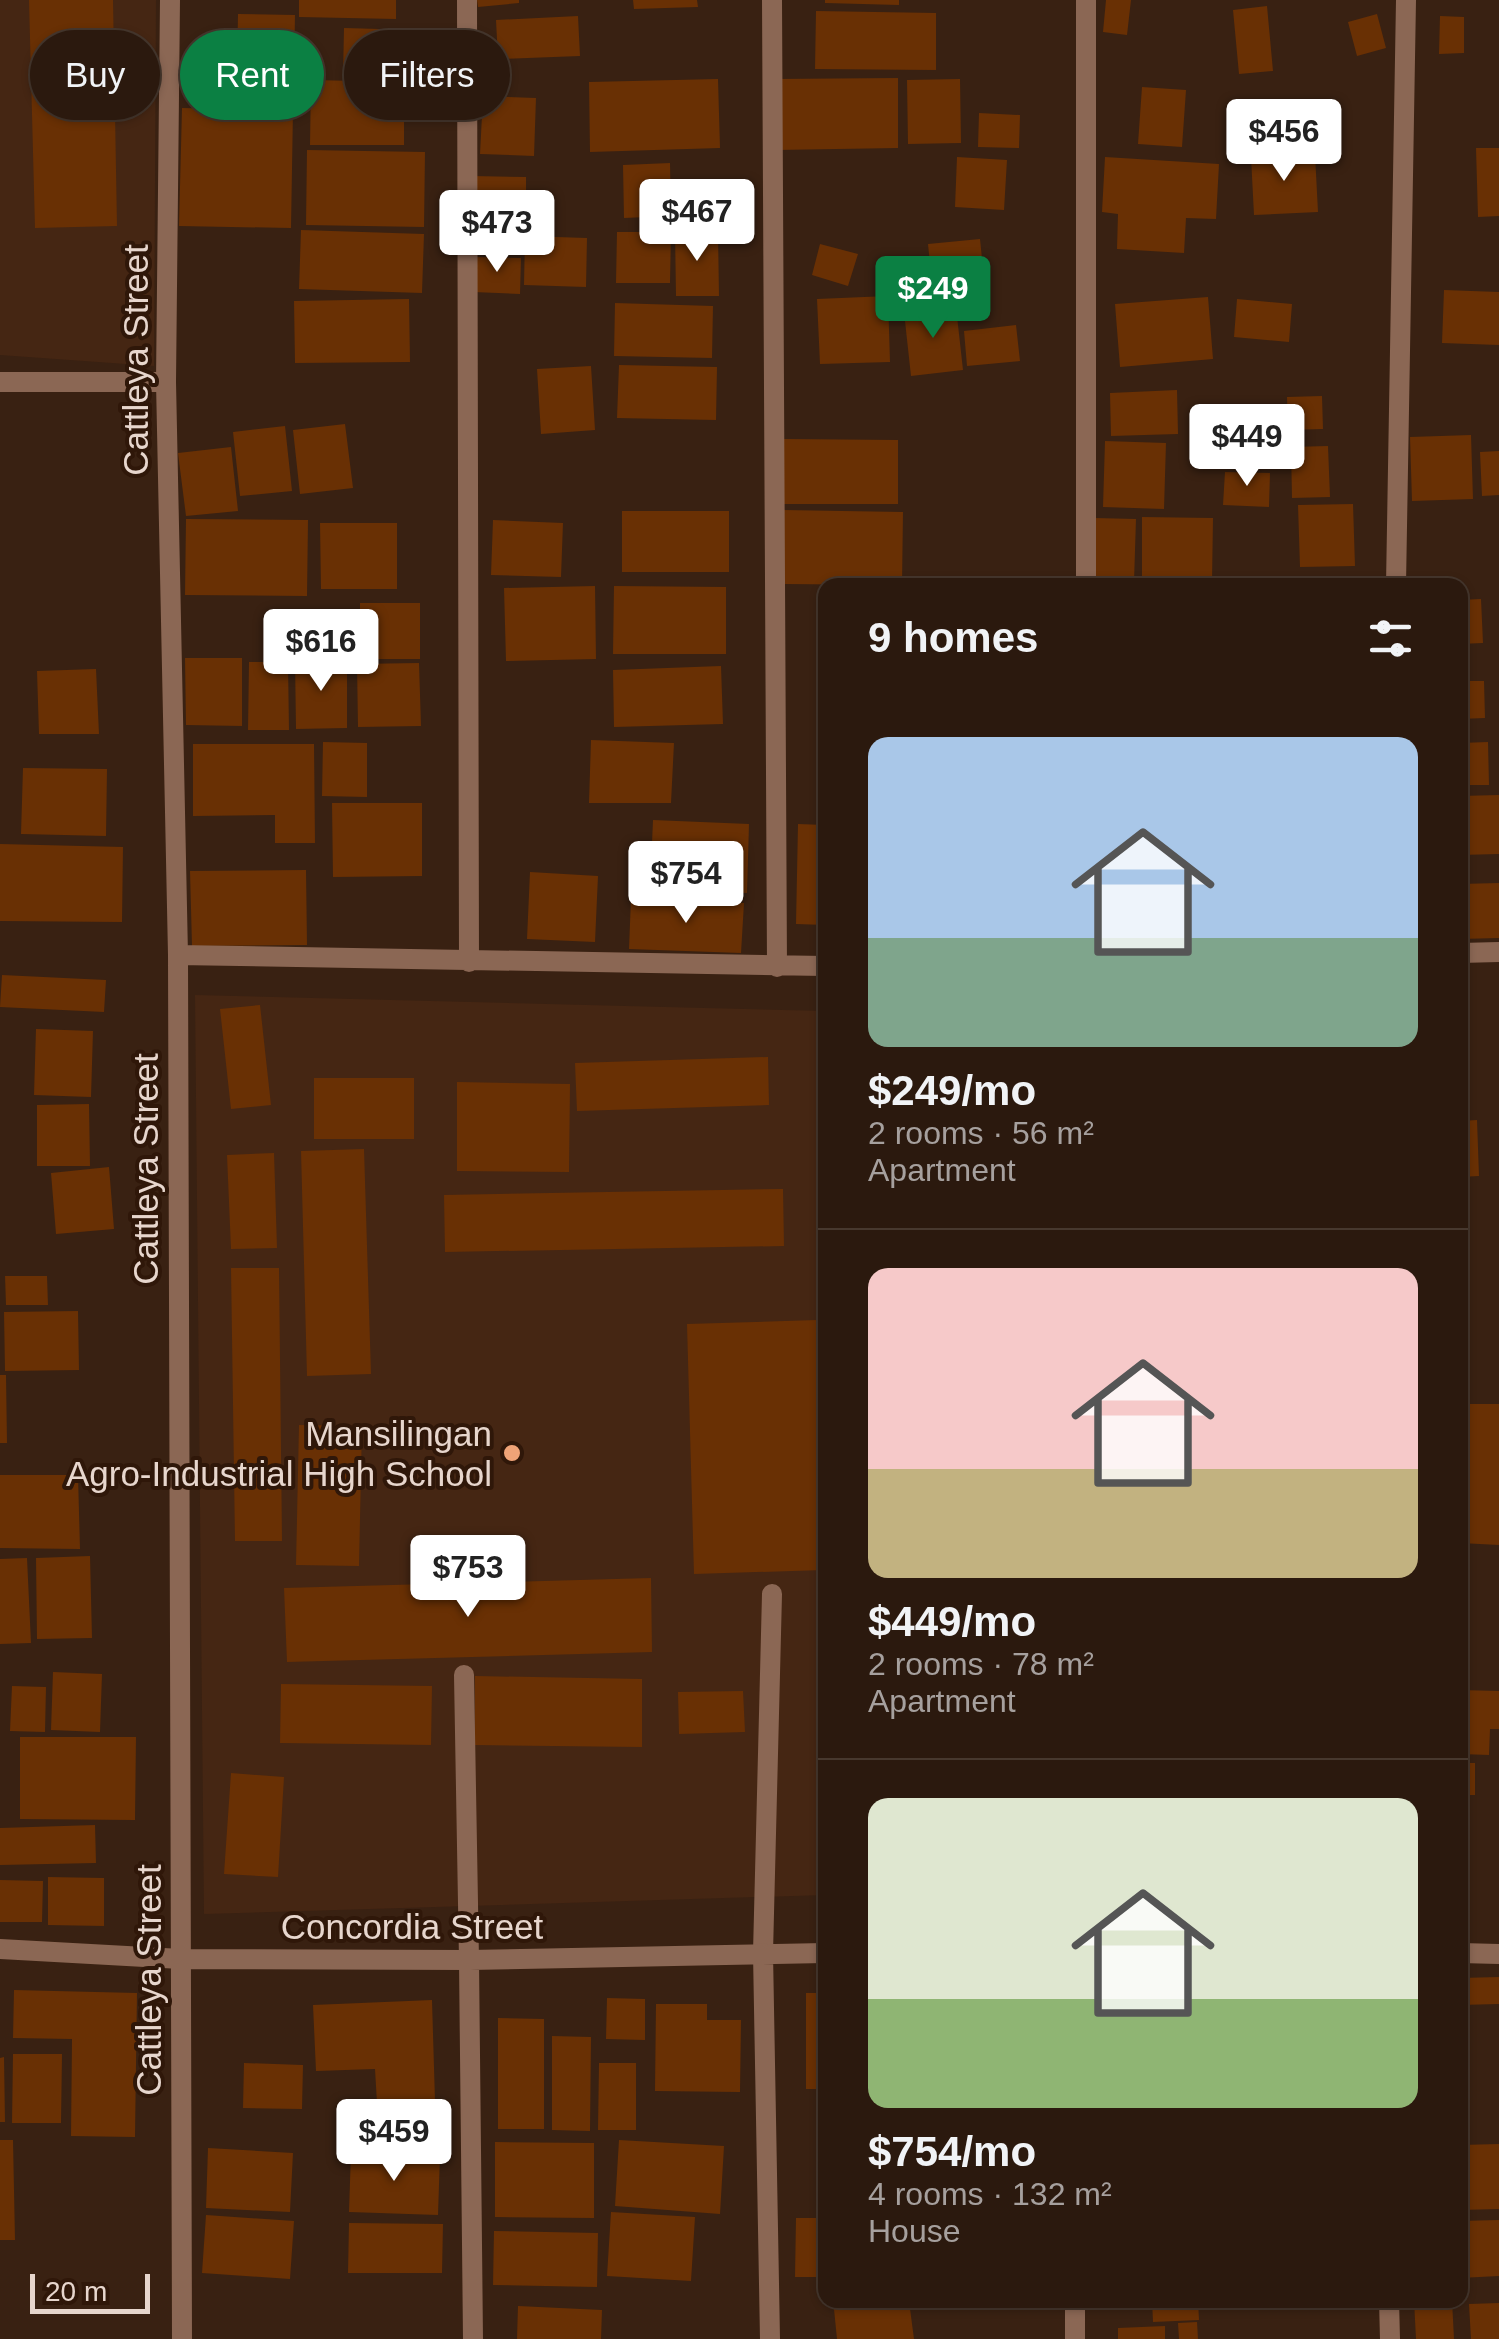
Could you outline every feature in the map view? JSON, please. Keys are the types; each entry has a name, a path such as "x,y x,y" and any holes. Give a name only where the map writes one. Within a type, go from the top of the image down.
{"street":[{"name":"Cattleya Street","path":"170,0 166,382 178,956 182,2339"},
{"path":"467,0 469,962"},
{"path":"772,0 777,967"},
{"path":"1086,0 1086,578"},
{"path":"1396,578 1406,0"},
{"path":"0,382 166,382"},
{"path":"1468,953 1499,952"},
{"path":"178,956 818,966"},
{"path":"770,2339 763,1953 772,1594"},
{"path":"464,1676 473,2339"},
{"name":"Concordia Street","path":"0,1949 180,1959 469,1960 818,1953"},
{"path":"1468,1953 1499,1954"},
{"path":"1074,2308 1075,2339"},
{"path":"1389,2308 1390,2339"}],"shaded area":[{"path":"0,0 156,0 156,30 30,30 30,120 155,120 154,366 0,355"},
{"name":"Mansilingan Agro-Industrial High School","path":"195,995 818,1011 818,1895 204,1914"}],"building":[{"path":"29,0 113,0 114,30 30,30 30,38"},
{"path":"299,0 396,0 396,19 299,17"},
{"path":"477,0 519,0 519,3 478,7"},
{"path":"633,0 697,0 698,7 634,9"},
{"path":"899,0 899,5 825,3"},
{"path":"1106,0 1131,0 1127,35 1103,32"},
{"path":"1267,6 1273,71 1239,74 1233,10"},
{"path":"816,11 936,13 936,70 815,69"},
{"path":"238,14 295,15 295,30 238,30"},
{"path":"1377,14 1386,48 1357,56 1348,22"},
{"path":"578,16 580,56 510,59 510,30 497,30 496,20"},
{"path":"1440,16 1464,17 1464,53 1439,54"},
{"path":"344,28 416,30 344,30 343,75"},
{"path":"898,78 898,148 776,150 775,79"},
{"path":"718,79 720,148 590,152 589,82"},
{"path":"960,79 961,143 908,144 907,80"},
{"path":"324,80 344,81 344,120 404,120 404,145 310,145 310,120 324,120"},
{"path":"1142,87 1186,90 1182,147 1138,144"},
{"path":"510,97 536,98 534,156 480,154 482,120 510,120"},
{"path":"1243,102 1303,113 1297,147 1237,137"},
{"path":"979,113 1020,115 1019,148 978,147"},
{"path":"32,120 115,120 117,226 35,228"},
{"path":"182,120 293,120 291,228 179,226"},
{"path":"1476,148 1499,148 1499,216 1478,217"},
{"path":"307,150 425,152 424,227 306,225"},
{"path":"1315,154 1318,212 1254,215 1251,157"},
{"path":"957,157 1007,160 1004,210 955,207"},
{"path":"1105,157 1219,164 1216,219 1186,218 1184,253 1117,249 1118,214 1102,212"},
{"path":"670,163 671,216 624,218 623,165"},
{"path":"471,176 526,177 526,225 471,225"},
{"path":"301,230 424,234 422,293 299,289"},
{"path":"617,232 671,232 670,283 616,283"},
{"path":"675,232 718,232 719,296 676,296"},
{"path":"525,236 587,238 586,287 524,285"},
{"path":"980,239 984,278 932,284 928,244"},
{"path":"820,244 858,254 848,286 812,275"},
{"path":"474,257 521,258 520,294 473,292"},
{"path":"1444,290 1499,292 1499,345 1442,343"},
{"path":"888,296 890,362 820,364 817,299"},
{"path":"1208,297 1213,359 1120,367 1115,304"},
{"path":"409,299 410,362 295,363 294,301"},
{"path":"1237,299 1292,304 1289,342 1234,337"},
{"path":"615,303 713,306 712,358 614,356"},
{"path":"956,307 963,370 911,376 904,312"},
{"path":"1016,325 1020,361 967,366 964,331"},
{"path":"619,365 717,367 716,420 617,418"},
{"path":"591,366 595,430 541,434 537,369"},
{"path":"1177,390 1178,434 1111,436 1110,393"},
{"path":"1322,396 1323,429 1288,430 1287,397"},
{"path":"345,424 353,488 300,494 293,430"},
{"path":"285,426 292,491 240,496 233,432"},
{"path":"1471,435 1473,499 1412,501 1410,437"},
{"path":"783,439 898,440 898,504 783,504"},
{"path":"1105,441 1166,443 1164,509 1103,507"},
{"path":"1328,446 1330,497 1292,498 1291,447"},
{"path":"231,447 238,511 186,516 178,453"},
{"path":"1499,451 1499,495 1482,496 1480,452"},
{"path":"1225,472 1270,473 1269,507 1223,505"},
{"path":"1353,504 1355,566 1300,567 1298,505"},
{"path":"783,510 903,512 902,578 818,578 818,584 782,584"},
{"path":"622,511 729,511 729,572 622,572"},
{"path":"1142,517 1213,518 1212,578 1142,578"},
{"path":"1094,518 1136,519 1134,578 1092,578"},
{"path":"186,519 308,520 307,596 185,595"},
{"path":"493,520 563,523 561,577 491,575"},
{"path":"320,523 397,523 397,589 321,589"},
{"path":"595,586 596,659 506,661 504,588"},
{"path":"614,586 726,587 726,654 613,654"},
{"path":"1481,599 1483,643 1468,644 1468,600"},
{"path":"360,603 420,603 420,659 360,659"},
{"path":"185,658 242,658 242,726 186,725"},
{"path":"295,660 347,660 347,728 296,729"},
{"path":"249,662 288,662 289,730 248,730"},
{"path":"419,663 421,726 358,727 357,664"},
{"path":"721,666 723,724 614,727 613,670"},
{"path":"96,669 99,734 39,734 37,671"},
{"path":"1468,681 1484,681 1485,718 1468,719"},
{"path":"591,740 674,743 671,803 589,803"},
{"path":"323,742 367,743 367,797 322,796"},
{"path":"1488,742 1489,785 1468,785 1468,743"},
{"path":"193,744 314,744 315,843 275,843 275,815 193,816"},
{"path":"23,768 107,769 106,836 21,834"},
{"path":"1499,795 1499,854 1468,855 1468,796"},
{"path":"332,803 422,803 422,876 333,877"},
{"path":"653,820 749,824 747,893 650,889"},
{"path":"798,824 818,825 818,925 796,924"},
{"path":"0,844 123,847 122,922 0,921"},
{"path":"306,870 307,945 192,946 190,871"},
{"path":"530,872 598,876 595,942 527,939"},
{"path":"1499,883 1499,938 1468,939 1468,884"},
{"path":"631,898 744,903 741,953 629,949"},
{"path":"2,975 106,980 104,1012 0,1007"},
{"path":"260,1005 271,1105 231,1109 220,1009"},
{"path":"36,1029 93,1031 91,1097 34,1095"},
{"path":"768,1057 769,1105 577,1111 575,1063"},
{"path":"314,1078 414,1078 414,1139 314,1139"},
{"path":"457,1082 570,1084 569,1172 457,1171"},
{"path":"89,1104 90,1166 37,1166 37,1105"},
{"path":"1477,1120 1479,1176 1468,1177 1468,1121"},
{"path":"364,1149 371,1374 307,1376 301,1151"},
{"path":"274,1153 277,1248 231,1249 227,1155"},
{"path":"109,1167 114,1229 56,1234 51,1173"},
{"path":"783,1189 784,1246 445,1252 444,1195"},
{"path":"231,1268 279,1268 282,1541 235,1541"},
{"path":"5,1276 47,1276 48,1305 6,1305"},
{"path":"78,1311 79,1370 5,1371 4,1312"},
{"path":"817,1320 818,1570 694,1574 687,1324"},
{"path":"0,1375 6,1375 7,1443 0,1443"},
{"path":"1468,1404 1499,1404 1499,1545 1468,1543"},
{"path":"299,1425 362,1426 359,1566 296,1565"},
{"path":"0,1475 78,1475 80,1549 0,1548"},
{"path":"90,1556 92,1638 37,1639 36,1558"},
{"path":"27,1558 31,1643 0,1644 0,1559"},
{"path":"651,1578 652,1652 287,1662 284,1588"},
{"path":"53,1672 102,1674 100,1732 51,1730"},
{"path":"475,1676 642,1679 642,1747 475,1745"},
{"path":"281,1684 432,1686 431,1745 280,1743"},
{"path":"12,1686 46,1687 45,1732 10,1731"},
{"path":"1468,1690 1499,1691 1499,1729 1490,1729 1489,1755 1468,1754"},
{"path":"743,1691 745,1732 679,1734 678,1692"},
{"path":"20,1737 136,1737 135,1820 20,1819"},
{"path":"1468,1763 1475,1763 1475,1795 1468,1795"},
{"path":"231,1773 284,1777 278,1877 224,1874"},
{"path":"95,1825 96,1863 0,1865 0,1828"},
{"path":"48,1877 104,1878 104,1926 48,1925"},
{"path":"0,1880 43,1881 42,1922 0,1922"},
{"path":"1499,1977 1499,2004 1468,2005 1468,1978"},
{"path":"14,1990 137,1993 135,2137 71,2136 72,2039 13,2038"},
{"path":"806,1993 818,1993 818,2089 806,2089"},
{"path":"607,1998 645,1999 645,2040 606,2039"},
{"path":"432,2000 435,2101 377,2103 375,2069 316,2071 313,2005"},
{"path":"656,2004 707,2004 707,2020 741,2020 740,2092 655,2091"},
{"path":"498,2018 544,2019 544,2129 498,2129"},
{"path":"552,2036 591,2037 590,2131 552,2130"},
{"path":"13,2054 62,2054 61,2123 12,2123"},
{"path":"4,2057 5,2122 0,2122 0,2058"},
{"path":"244,2063 303,2065 302,2109 243,2108"},
{"path":"599,2063 636,2063 636,2130 598,2130"},
{"path":"437,2108 440,2143 379,2147 377,2112"},
{"path":"0,2140 13,2140 15,2240 0,2240"},
{"path":"619,2140 724,2146 720,2214 615,2206"},
{"path":"495,2142 594,2143 594,2218 495,2217"},
{"path":"1499,2144 1499,2209 1468,2210 1468,2145"},
{"path":"208,2148 293,2153 290,2212 206,2208"},
{"path":"351,2152 440,2155 438,2215 349,2212"},
{"path":"611,2212 695,2217 691,2281 607,2276"},
{"path":"206,2215 294,2221 290,2279 202,2273"},
{"path":"796,2218 818,2218 818,2277 795,2277"},
{"path":"1499,2220 1499,2276 1468,2278 1468,2221"},
{"path":"349,2223 443,2224 442,2273 348,2273"},
{"path":"494,2231 598,2233 597,2287 493,2285"},
{"path":"1499,2303 1499,2339 1471,2339 1469,2304"},
{"path":"518,2306 602,2310 601,2339 517,2339"},
{"path":"910,2308 914,2339 837,2339 834,2309"},
{"path":"1152,2308 1198,2308 1199,2320 1153,2322"},
{"path":"1414,2308 1452,2308 1454,2339 1416,2339"},
{"path":"1197,2322 1198,2339 1179,2339 1178,2323"},
{"path":"1165,2326 1165,2339 1118,2339 1118,2328"}],"place":[{"name":"Mansilingan Agro-Industrial High School","path":"512,1453"}]}
